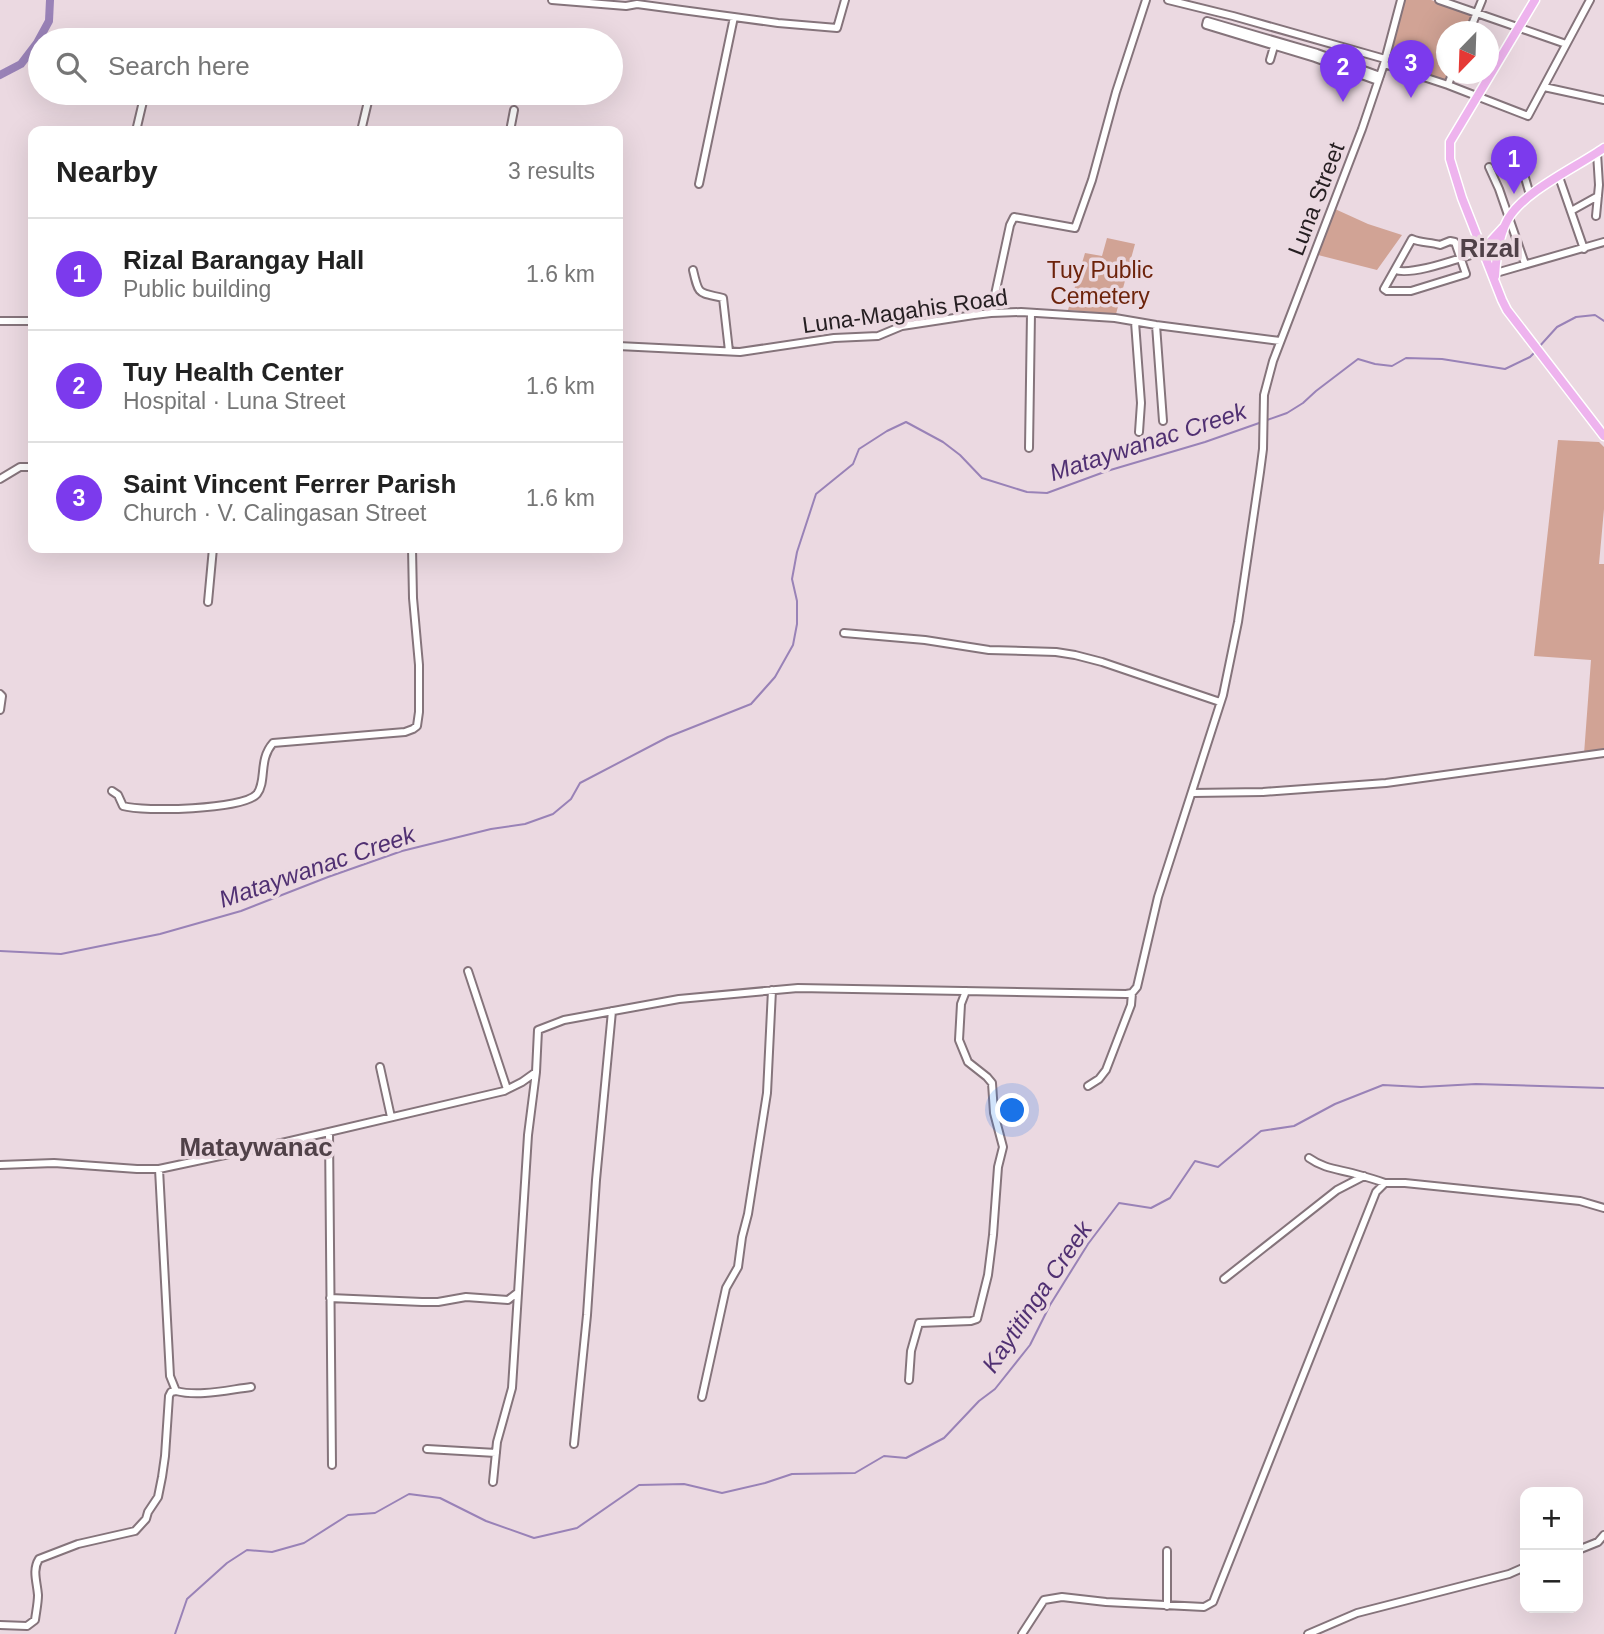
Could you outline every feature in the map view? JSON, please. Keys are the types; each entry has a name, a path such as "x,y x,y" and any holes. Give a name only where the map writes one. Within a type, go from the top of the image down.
{"main road":[{"path":"1535,0 1450,142 1450,159 1479,232 1489,247 1495,276 1507,310 1604,436"},
{"path":"1495,276 1489,247 1518,205 1601,151"}],"street":[{"path":"552,0 626,6 666,4 734,17 837,28 845,0"},
{"path":"991,313 1014,217 1075,228 1146,0"},
{"path":"1168,0 1233,16 1385,62 1528,116 1590,0"},
{"name":"Luna Street","path":"1088,1086 1106,1070 1131,1004 1158,897 1220,702 1238,622 1264,437 1267,382 1280,341 1350,163 1385,62 1401,0"},
{"path":"1439,0 1566,44"},
{"path":"1473,21 1482,0"},
{"path":"699,184 734,17"},
{"path":"1275,43 1206,21 1206,25 1275,43 1317,53 1379,78"},
{"path":"1270,60 1275,43"},
{"path":"1544,87 1604,100"},
{"path":"137,126 142,105"},
{"path":"362,126 367,105"},
{"path":"511,126 514,110"},
{"path":"1519,148 1530,195"},
{"path":"1596,216 1601,151"},
{"path":"1489,167 1507,222 1525,264"},
{"path":"1559,177 1584,249"},
{"path":"1571,211 1598,196"},
{"path":"1412,239 1440,245 1450,241 1455,242 1466,274 1410,291 1387,291 1384,289 1395,270 1412,239"},
{"path":"1495,276 1525,264 1604,242"},
{"path":"1395,270 1420,270 1489,247"},
{"path":"693,270 697,290 723,298 729,351"},
{"name":"Luna-Magahis Road","path":"623,346 740,352 834,338 878,336 902,326 991,313 1115,318 1280,341"},
{"path":"1029,448 1031,313"},
{"path":"0,321 28,321"},
{"path":"1135,321 1141,402 1139,432"},
{"path":"1156,325 1163,421"},
{"path":"0,479 20,467 28,467"},
{"path":"208,602 212,553"},
{"path":"112,791 118,794 123,806 154,810 224,805 248,800 257,794 265,754 273,743 392,733 417,726 419,665 412,553"},
{"path":"844,633 989,650 1075,655 1220,702"},
{"path":"0,694 0,710"},
{"path":"1192,793 1263,792 1386,783 1604,753"},
{"path":"468,971 507,1089"},
{"path":"493,1482 497,1442 512,1388 528,1135 538,1030 564,1020 679,999 798,988 1132,993"},
{"path":"702,1397 726,1288 738,1267 748,1214 767,1093 772,990"},
{"path":"909,1380 911,1351 919,1323 977,1319 988,1275 998,1167 1003,1147 994,1113 992,1083 968,1062 959,1040 961,1004 966,991"},
{"path":"573,1444 585,1339 596,1180 612,1012"},
{"path":"380,1067 391,1117"},
{"path":"0,1166 54,1163 137,1170 159,1169 507,1089 536,1072"},
{"path":"329,1132 332,1465"},
{"path":"1309,1158 1327,1168 1385,1183 1555,1198 1604,1208"},
{"path":"159,1169 170,1376 176,1391"},
{"path":"1224,1279 1337,1190 1364,1176"},
{"path":"1022,1634 1044,1600 1062,1597 1204,1607 1213,1602 1376,1192 1385,1183"},
{"path":"330,1298 438,1302 466,1297 508,1300 517,1293"},
{"path":"0,1625 27,1626 35,1620 38,1595 35,1570 39,1559 78,1544 135,1531 146,1519 158,1497 171,1392 251,1387"},
{"path":"428,1449 496,1452"},
{"path":"1583,1548 1598,1542 1604,1535"},
{"path":"1167,1551 1167,1606"},
{"path":"1308,1634 1357,1613 1520,1569"}],"green space":[{"path":"1404,0 1431,0 1472,14 1470,21 1436,21 1436,79 1387,62"},
{"path":"1335,209 1402,235 1377,270 1318,255"},
{"name":"Tuy Public Cemetery","path":"1107,238 1135,244 1116,314 1068,310 1085,253 1102,256"},
{"path":"1558,440 1599,442 1604,447 1604,509 1599,564 1604,564 1604,752 1584,754 1591,660 1534,656"}],"waterway":[{"path":"45,28 49,21 50,0"},
{"path":"0,75 21,64 28,55"},
{"name":"Mataywanac Creek","path":"1538,348 1557,327 1576,317 1595,315 1604,321"},
{"name":"Mataywanac Creek","path":"1267,420 1287,413 1303,403 1358,359 1392,366 1406,358 1442,359 1505,369 1535,352"},
{"name":"Mataywanac Creek","path":"0,951 61,954 160,934 241,911 402,851 491,829 525,824 553,814 571,799 580,783 668,737 751,704 775,677 793,645 797,601 792,579 797,552 816,494 853,464 859,449 906,422 943,442 982,478 1027,492 1047,493 1262,422"},
{"name":"Kaytitinga Creek","path":"175,1634 187,1599 227,1563 247,1550 272,1552 304,1543 348,1515 375,1513 409,1494 440,1498 486,1521 534,1538 577,1528 639,1485 684,1484 722,1493 792,1474 855,1473 884,1456 906,1458 944,1438 979,1401 995,1389 1030,1345 1050,1305 1088,1244 1119,1203 1151,1208 1170,1198 1195,1161 1218,1167 1261,1131 1294,1126 1335,1104 1383,1085 1421,1087 1476,1084 1604,1088"}],"place":[{"name":"Saint Vincent Ferrer Parish","path":"1411,98"},
{"name":"Tuy Health Center","path":"1343,102"},
{"name":"Rizal Barangay Hall","path":"1514,194"}],"district":[{"name":"Rizal","path":"1490,248"},
{"name":"Mataywanac","path":"256,1147"}]}
